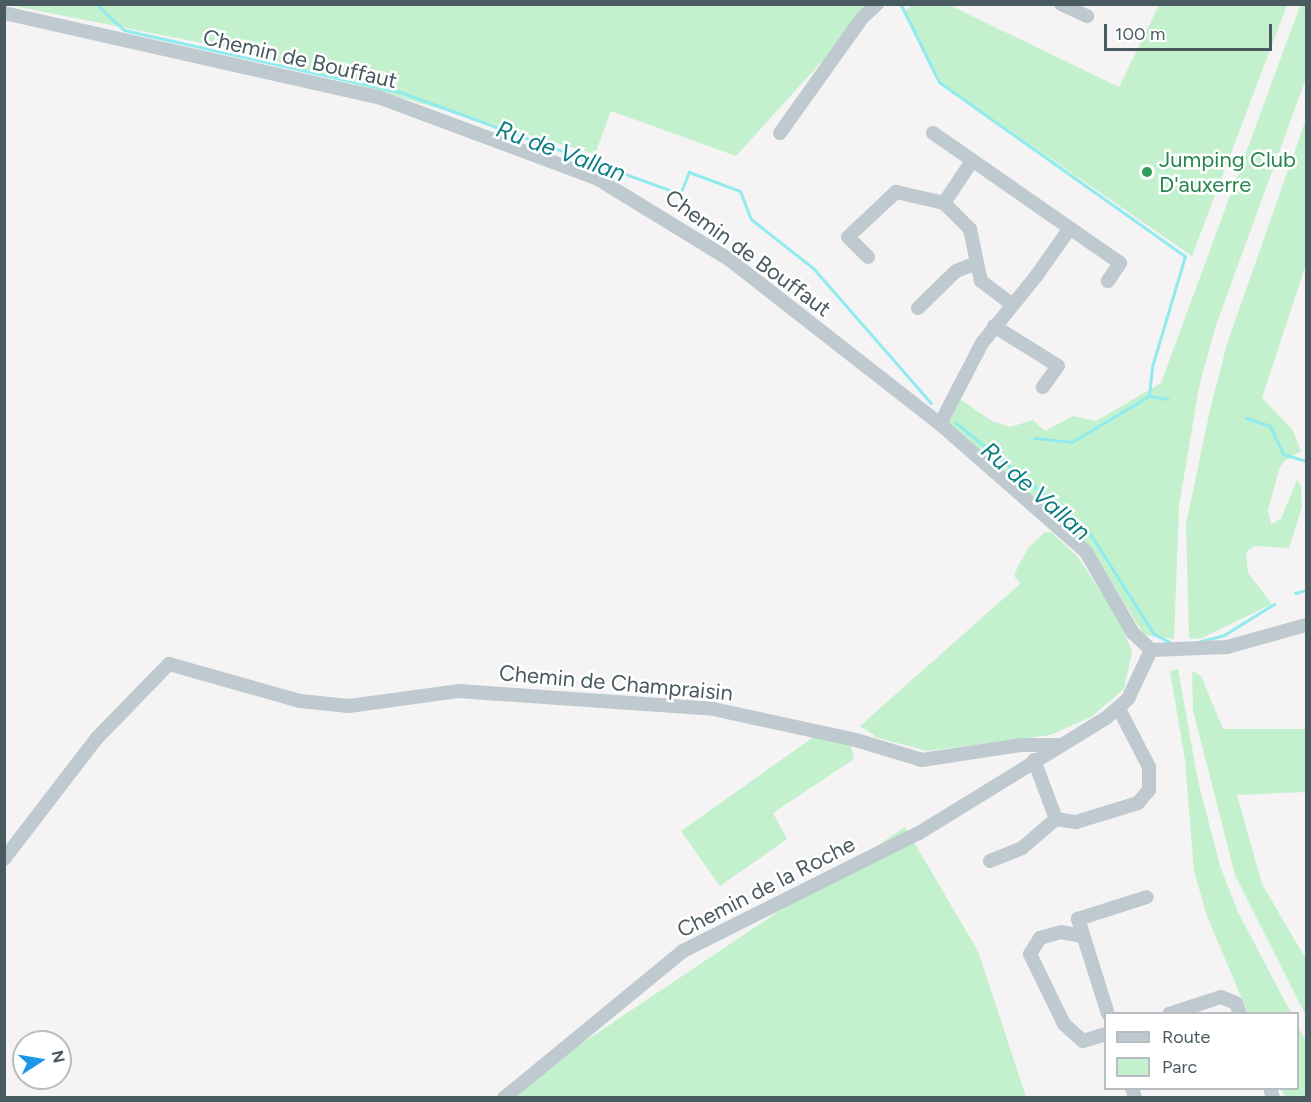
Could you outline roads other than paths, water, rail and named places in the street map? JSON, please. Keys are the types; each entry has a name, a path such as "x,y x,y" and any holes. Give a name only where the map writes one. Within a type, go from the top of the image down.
{"street":[{"path":"780,133 862,18 877,4"},
{"path":"1061,4 1087,16"},
{"name":"Chemin de Bouffaut","path":"4,13 378,97 598,179 730,260 944,415 1086,552 1133,633 1151,650"},
{"path":"933,133 1120,263 1108,281"},
{"path":"944,203 972,161"},
{"path":"868,257 848,237 896,192 944,203 970,229 981,281 1012,304"},
{"path":"944,415 994,326 1070,228"},
{"path":"918,308 956,271 977,263"},
{"path":"994,326 1058,366 1043,387"},
{"path":"1151,650 1227,647 1306,625"},
{"name":"Chemin de la Roche","path":"504,1098 683,951 910,838 1119,709 1136,685 1151,650"},
{"name":"Chemin de Champraisin","path":"4,860 96,739 169,664 300,701 350,706 458,691 713,709 856,740 922,760 1021,745 1059,746"},
{"path":"990,861 1022,848 1056,819 1076,822 1130,807 1145,797 1149,767 1119,709"},
{"path":"1034,760 1056,819"},
{"path":"1107,1012 1078,919 1147,897"},
{"path":"1083,936 1061,932 1040,938 1030,954 1064,1024 1083,1041 1104,1035"},
{"path":"1174,1012 1221,997 1236,1003 1239,1012"}],"waterway":[{"name":"Ru de Vallan","path":"96,4 124,30 400,92 680,194 689,172 740,191 751,219 814,269 931,403"},
{"path":"901,5 939,82 1185,256 1152,367 1149,396"},
{"path":"1034,438 1072,442 1149,396 1168,399"},
{"path":"1246,418 1270,426 1283,454 1306,461"},
{"name":"Ru de Vallan","path":"956,423 1087,529 1154,634 1171,643"},
{"name":"Ru de Vallan","path":"1295,593 1306,590"},
{"name":"Ru de Vallan","path":"1198,642 1224,635 1274,604"}],"place":[{"name":"Jumping Club D'auxerre","path":"1147,172"}]}
